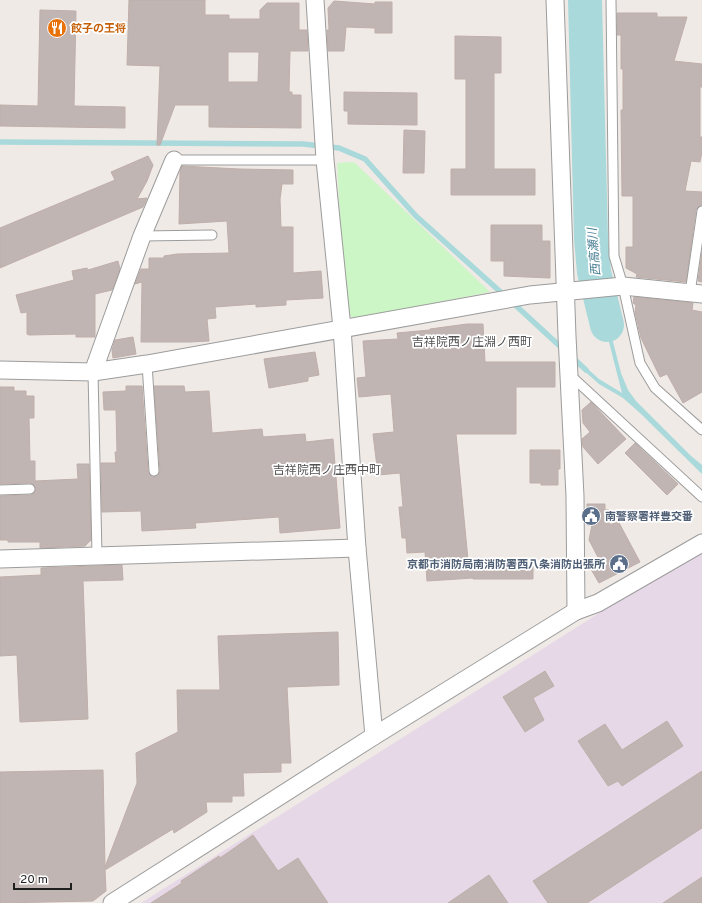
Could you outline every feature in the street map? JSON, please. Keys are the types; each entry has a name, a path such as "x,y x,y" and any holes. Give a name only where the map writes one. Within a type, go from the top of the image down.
{"street":[{"path":"315,0 325,160 342,328 357,548 374,736"},
{"path":"555,0 571,290 567,336 575,496 576,610"},
{"path":"93,372 142,236 174,160"},
{"path":"0,370 93,372 147,364 530,295 571,290 619,286 696,294"},
{"path":"112,903 374,736 576,610 598,603 702,543"},
{"path":"0,559 357,548"}],"lane":[{"path":"611,0 614,256 619,286 640,363 655,388 701,429"},
{"path":"174,160 325,160"},
{"path":"696,294 702,211"},
{"path":"142,236 212,235"},
{"path":"147,364 154,471"},
{"path":"569,370 702,497"},
{"path":"93,372 97,556"},
{"path":"0,490 30,490"}],"shaded area":[{"path":"702,548 702,903 141,903"}],"green space":[{"path":"354,162 490,292 355,319 345,311 337,163"}],"water":[{"path":"597,295 601,295 621,373 628,390 636,401 702,465 702,474 623,398 599,384 581,368 581,363 599,379 622,393"}],"building":[{"path":"129,0 205,0 205,15 229,15 229,19 260,19 260,10 267,3 299,3 299,30 307,30 308,51 290,51 289,92 292,92 292,95 301,95 301,128 209,127 209,105 175,105 160,145 157,145 160,66 127,65","holes":["228,52 259,52 258,82 228,82"]},
{"path":"334,1 375,4 375,2 392,2 392,33 375,33 375,28 346,27 344,51 328,51 328,8"},
{"path":"40,10 76,11 74,106 125,107 125,128 0,126 0,105 38,106"},
{"path":"617,13 657,13 657,17 687,17 674,61 702,64 702,87 700,87 700,137 702,137 702,152 700,162 691,161 685,191 702,192 702,205 696,210 686,282 636,277 637,274 626,268 626,247 633,247 633,196 622,196 621,110 623,110 623,69 621,69 621,35 617,35"},
{"path":"455,36 501,37 501,73 494,73 494,169 535,169 535,195 451,195 451,169 466,169 466,79 455,79"},
{"path":"344,92 417,93 417,125 348,124 348,111 344,111"},
{"path":"404,130 425,131 424,173 403,173"},
{"path":"148,156 153,165 147,181 137,199 147,198 143,207 0,268 0,228 115,180 111,172"},
{"path":"182,166 293,170 293,184 282,184 280,199 281,227 293,227 293,273 321,271 323,298 286,300 286,305 256,307 256,304 215,307 216,318 207,319 209,341 141,342 142,282 135,284 141,269 149,269 149,258 164,258 164,256 177,254 229,253 227,221 179,224 180,172"},
{"path":"491,225 542,225 542,241 550,241 550,278 504,276 504,261 491,261"},
{"path":"702,252 702,282 698,281"},
{"path":"118,261 120,269 112,290 95,294 95,337 76,337 76,334 27,334 27,312 21,313 16,295 74,280 72,271 87,268 88,270"},
{"path":"634,297 693,303 692,310 702,312 702,392 683,403 667,374 660,377 641,338 635,312 636,305 633,303"},
{"path":"467,324 483,324 485,362 555,362 555,387 516,387 516,434 456,434 468,560 533,560 533,579 473,578 427,581 425,552 407,553 406,538 402,538 399,507 403,507 400,473 378,475 373,434 394,432 391,394 359,397 357,378 366,377 363,341 398,339 397,333 430,330"},
{"path":"133,337 136,354 113,358 112,350 115,340"},
{"path":"315,352 319,375 308,377 308,381 269,388 264,359"},
{"path":"126,386 142,386 148,471 152,477 158,476 160,471 154,386 184,386 185,392 209,391 212,433 262,429 263,437 305,434 306,442 333,439 340,528 280,533 279,517 195,523 196,528 142,531 141,511 102,512 101,463 116,463 115,452 117,452 116,410 104,410 103,392 126,391"},
{"path":"0,387 14,387 14,391 26,391 26,396 34,396 34,418 29,418 30,461 35,461 35,481 78,479 77,464 89,464 91,540 85,546 40,548 40,542 8,542 8,540 0,540 0,496 31,495 36,489 35,486 30,483 0,484"},
{"path":"591,402 626,439 598,464 583,447 582,439 590,432 583,423 582,410"},
{"path":"635,443 678,484 667,495 625,453"},
{"path":"530,450 560,450 558,485 541,485 541,483 530,483"},
{"path":"587,504 605,504 605,510 609,510 610,525 618,521 640,562 599,583 588,564 599,559 589,540 592,525 587,525"},
{"path":"122,565 123,580 83,581 88,719 20,722 17,655 0,656 0,577 41,575 41,568"},
{"path":"338,632 339,685 287,687 291,763 281,763 281,772 243,773 244,796 232,796 232,802 206,802 207,812 174,833 173,829 105,870 106,891 93,901 0,903 0,772 103,770 105,867 137,783 136,753 178,732 177,690 220,690 218,636"},
{"path":"545,671 554,686 533,698 544,720 525,732 503,697"},
{"path":"667,721 683,746 622,786 618,781 608,786 578,741 605,724 622,750"},
{"path":"702,771 702,828 587,903 548,903 533,881"},
{"path":"253,835 278,871 298,858 328,903 151,903 182,883 181,881 219,856 220,858"},
{"path":"489,875 508,903 448,903"},
{"path":"702,877 702,903 663,903"}],"waterway":[{"name":"西高瀬川","path":"585,0 591,238 594,272 607,325"},
{"path":"0,142 303,144 339,148 365,159 416,216 505,296"},
{"path":"512,302 564,350"},
{"path":"572,357 586,370"}],"place":[{"name":"餃子の王将","path":"57,28"},
{"name":"南警察署祥豊交番","path":"591,516"},
{"name":"京都市消防局南消防署西八条消防出張所","path":"619,564"}],"district":[{"name":"吉祥院西ノ庄淵ノ西町","path":"472,342"},
{"name":"吉祥院西ノ庄西中町","path":"327,470"}]}
